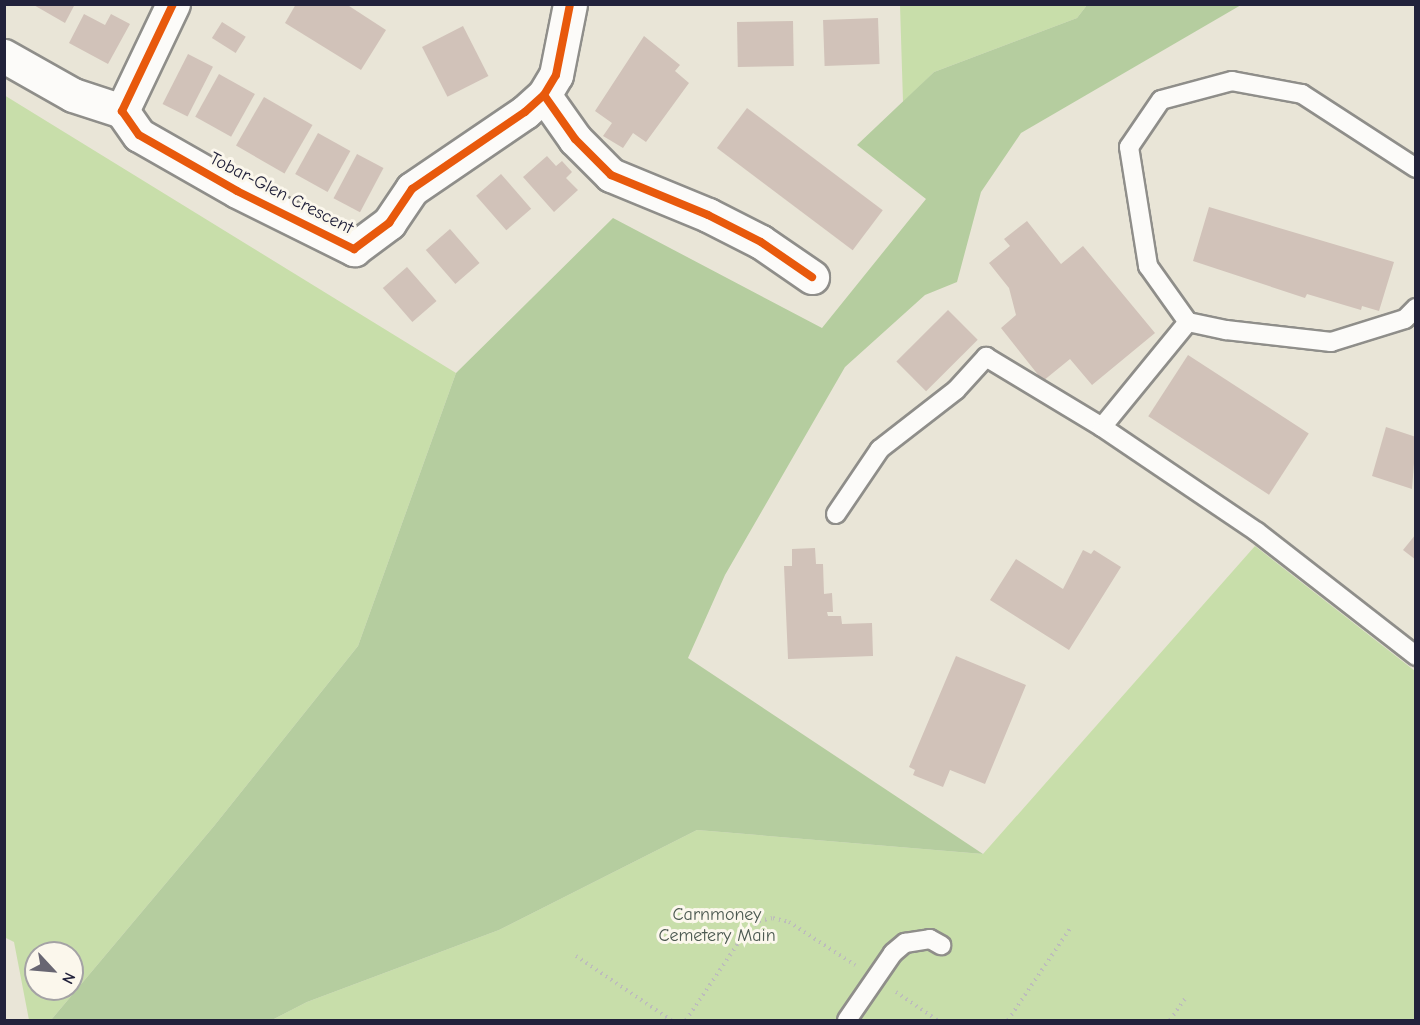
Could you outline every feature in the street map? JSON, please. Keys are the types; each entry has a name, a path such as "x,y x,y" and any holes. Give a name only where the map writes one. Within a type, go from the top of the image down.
{"street":[{"path":"4,56 73,95 122,111 173,4"},
{"name":"Tobar-Glen Crescent","path":"122,111 139,135 237,191 354,249 389,223 412,189 525,112 544,95 556,75 570,4"},
{"path":"544,95 575,139 611,175 708,215 761,242 812,277"}],"lane":[{"path":"1412,161 1302,94 1232,81 1161,100 1129,147 1148,266 1188,322 1226,330 1331,342 1406,319 1416,308"},
{"path":"1102,427 1188,322"},
{"path":"836,514 880,449 956,390 986,357 1102,427 1257,532 1416,656"},
{"path":"848,1020 893,953 905,943 930,939 941,945"}],"path":[{"path":"686,1020 745,933 759,921 773,918 802,929"},
{"path":"1008,1020 1071,927"},
{"path":"576,956 671,1020"},
{"path":"1170,1020 1186,997"}],"green space":[{"path":"900,5 1087,5 1077,18 934,72 903,102"},
{"path":"1087,5 1241,5 1021,133 981,192 957,282 925,295 845,367 725,575 688,658 983,854 697,830 499,930 307,1002 272,1020 51,1020 67,1001 84,1001 84,981 214,826 358,646 456,373 613,218 822,328 926,199 857,145 934,72 1077,18"},
{"path":"4,95 456,373 358,646 214,826 84,981 84,941 24,941 24,994 14,942 4,937"},
{"name":"Carnmoney Cemetery Main","path":"1255,546 1415,671 1415,1020 272,1020 307,1002 499,930 697,830 983,854"},
{"path":"25,1001 67,1001 51,1020 29,1020"}],"building":[{"path":"32,4 75,4 65,23"},
{"path":"296,4 346,4 386,30 361,70 285,23"},
{"path":"84,14 105,25 111,14 130,24 108,64 69,43"},
{"path":"878,18 880,64 825,66 823,20"},
{"path":"793,21 794,66 738,67 737,22"},
{"path":"222,22 246,37 236,53 212,38"},
{"path":"463,26 488,76 447,97 422,47"},
{"path":"644,36 680,65 675,71 689,83 646,142 633,133 623,148 603,136 612,123 595,111"},
{"path":"188,54 213,67 188,117 163,104"},
{"path":"219,74 255,94 231,137 195,117"},
{"path":"264,97 312,125 284,173 236,145"},
{"path":"747,108 883,210 853,250 717,148"},
{"path":"318,133 350,151 328,192 295,174"},
{"path":"357,154 383,168 360,212 334,198"},
{"path":"547,156 556,166 562,161 572,172 566,178 578,190 554,212 523,177"},
{"path":"501,174 531,209 506,230 476,196"},
{"path":"1209,207 1394,262 1379,311 1362,306 1361,310 1307,294 1305,298 1193,261"},
{"path":"1027,221 1061,264 1083,246 1155,333 1092,385 1070,359 1043,381 1001,328 1016,315 1009,288 989,263 1010,246 1004,239"},
{"path":"450,229 480,263 455,284 426,250"},
{"path":"407,267 437,301 412,322 383,288"},
{"path":"948,310 978,340 926,391 896,362"},
{"path":"1188,355 1309,433 1269,495 1148,416"},
{"path":"1386,427 1416,437 1412,489 1372,476"},
{"path":"1416,534 1416,560 1403,550"},
{"path":"815,548 816,564 823,564 824,594 832,593 833,612 827,612 828,616 841,616 842,624 872,623 873,656 788,659 784,566 792,566 792,549"},
{"path":"1083,550 1091,554 1094,550 1121,567 1069,650 990,600 1016,559 1063,589"},
{"path":"956,656 1026,685 985,784 950,770 943,787 913,775 915,770 909,767"}],"cycle path":[{"path":"173,4 122,111 139,135 237,191 354,249 389,223 412,189 525,112 544,95 556,75 570,4"},
{"path":"544,95 575,139 611,175 708,215 761,242 812,277"}]}
